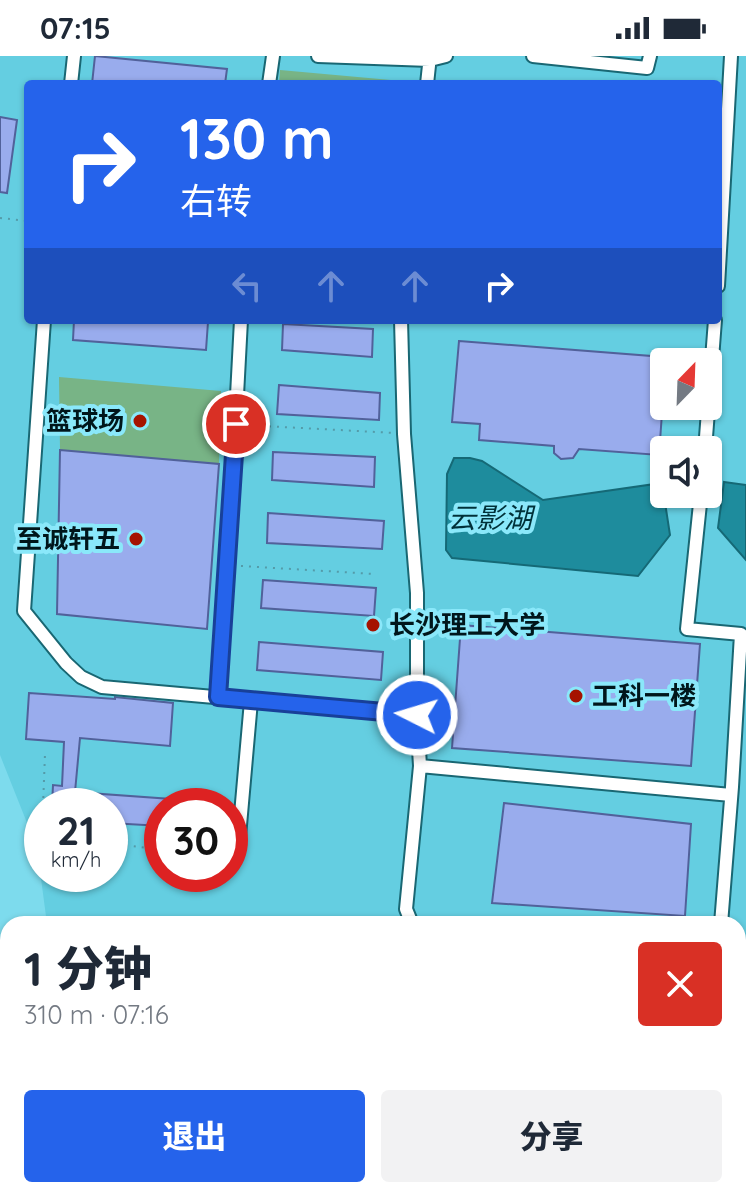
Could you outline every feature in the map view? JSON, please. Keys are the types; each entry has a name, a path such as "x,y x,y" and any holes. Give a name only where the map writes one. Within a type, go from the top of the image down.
{"street":[{"path":"71,80 74,56"},
{"path":"270,80 273,56"},
{"path":"318,56 446,56"},
{"path":"533,56 647,68 650,56"},
{"path":"722,208 731,56"},
{"path":"427,80 430,58"},
{"path":"44,324 24,611 66,663 81,677 102,687 417,715"},
{"path":"218,697 241,324"},
{"path":"401,324 404,434 417,593 420,766 406,909 409,916"},
{"path":"706,436 715,324"},
{"path":"700,508 687,629 743,635 722,916"},
{"path":"243,788 251,701"},
{"path":"420,766 732,791 746,788"}],"path":[{"path":"0,218 24,221"},
{"path":"236,424 404,434"},
{"path":"228,565 375,574"},
{"path":"44,788 45,754"}],"shaded area":[{"name":"长沙理工大学","path":"0,56 746,56 746,916 46,916 43,892 128,892 128,788 24,788 24,815 0,755"}],"green space":[{"path":"280,70 391,80 279,80"},
{"name":"篮球场","path":"59,377 221,391 219,464 60,450"}],"water":[{"name":"云影湖","path":"454,458 482,461 543,500 650,485 650,508 666,508 670,535 638,576 452,558 446,550 447,474"},
{"path":"724,482 746,485 746,560 718,528"}],"building":[{"path":"95,56 227,69 226,80 92,80"},
{"path":"0,117 17,120 7,193 0,192"},
{"path":"74,324 208,324 206,350 73,340"},
{"path":"283,324 373,329 372,357 282,350"},
{"path":"459,341 650,356 650,420 662,420 660,436 650,436 650,454 579,449 573,458 561,459 554,453 554,446 479,440 480,424 452,422"},
{"path":"279,385 380,393 379,420 277,414"},
{"name":"至诚轩五","path":"60,450 219,464 207,629 57,614"},
{"path":"273,452 375,457 374,487 272,480"},
{"path":"268,513 384,521 382,549 267,543"},
{"path":"263,580 376,588 374,616 261,608"},
{"name":"工科一楼","path":"461,625 700,644 691,766 452,748"},
{"path":"259,642 383,652 381,680 257,670"},
{"path":"29,693 173,703 170,746 80,738 75,788 53,788 53,785 62,786 64,742 26,739"},
{"path":"128,796 144,797 144,825 128,824"},
{"path":"504,803 691,824 685,916 492,903"}],"place":[{"name":"篮球场","path":"140,421"},
{"name":"至诚轩五","path":"136,539"},
{"name":"长沙理工大学","path":"373,625"},
{"name":"工科一楼","path":"576,696"}],"route":[{"path":"236,424 218,697 417,715"}]}
